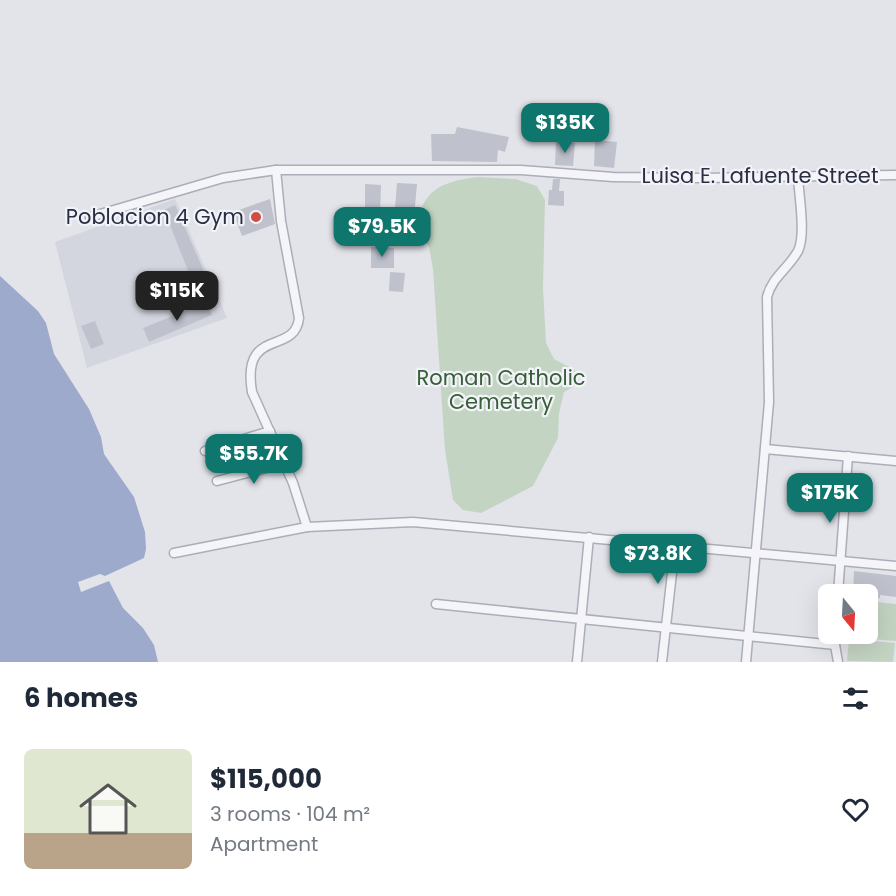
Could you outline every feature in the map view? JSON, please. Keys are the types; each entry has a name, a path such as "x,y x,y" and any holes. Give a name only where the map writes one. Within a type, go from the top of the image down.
{"street":[{"name":"Luisa E. Lafuente Street","path":"90,216 223,178 276,170 521,170 634,177 896,175"},
{"path":"276,170 281,221 299,318 298,328 292,335 262,348 254,356 250,366 252,392 285,463 307,527"},
{"path":"746,662 769,402 766,297 770,285 798,251 801,238 798,177"},
{"path":"205,451 270,431"},
{"path":"765,449 896,461"},
{"path":"839,584 848,456"},
{"path":"217,481 285,463"},
{"path":"174,553 307,527 413,522 896,566"},
{"path":"577,662 589,537"},
{"path":"662,662 675,546"},
{"path":"436,604 749,634 835,645 838,662"}],"shaded area":[{"path":"175,199 227,318 87,368 55,242"}],"green space":[{"name":"Roman Catholic Cemetery","path":"477,177 515,179 537,186 545,200 543,288 546,343 554,359 575,370 573,387 564,392 559,413 558,438 533,486 481,513 463,510 453,500 445,450 433,269 429,247 416,226 424,203 436,189 454,181"},
{"path":"878,602 896,604 896,641 878,640"},
{"path":"878,642 895,643 893,662 847,661 849,644 878,644"}],"water":[{"path":"0,276 38,311 46,323 54,354 89,409 101,437 104,454 134,497 145,532 144,558 105,576 100,574 78,582 81,592 109,581 123,608 143,628 154,645 158,662 0,662"}],"building":[{"path":"457,127 509,137 505,152 498,150 497,162 432,161 431,134 455,134"},
{"path":"595,140 617,142 614,168 594,166"},
{"path":"556,141 575,143 573,166 555,165"},
{"path":"553,179 560,179 559,191 564,191 564,206 548,205 549,190 552,190"},
{"path":"397,183 417,184 414,217 404,217 403,237 388,236 388,221 394,221"},
{"path":"365,184 381,185 380,216 365,216"},
{"name":"Poblacion 4 Gym","path":"270,199 275,224 242,236 233,212"},
{"path":"175,205 210,285 196,291 164,210"},
{"path":"371,247 394,248 394,268 371,268"},
{"path":"390,272 405,273 403,292 389,291"},
{"path":"207,302 212,315 149,342 143,328"},
{"path":"95,321 104,344 91,349 81,326"},
{"path":"854,571 896,576 896,597 880,595 878,598 878,584 853,584"}],"place":[{"name":"Poblacion 4 Gym","path":"256,217"}]}
